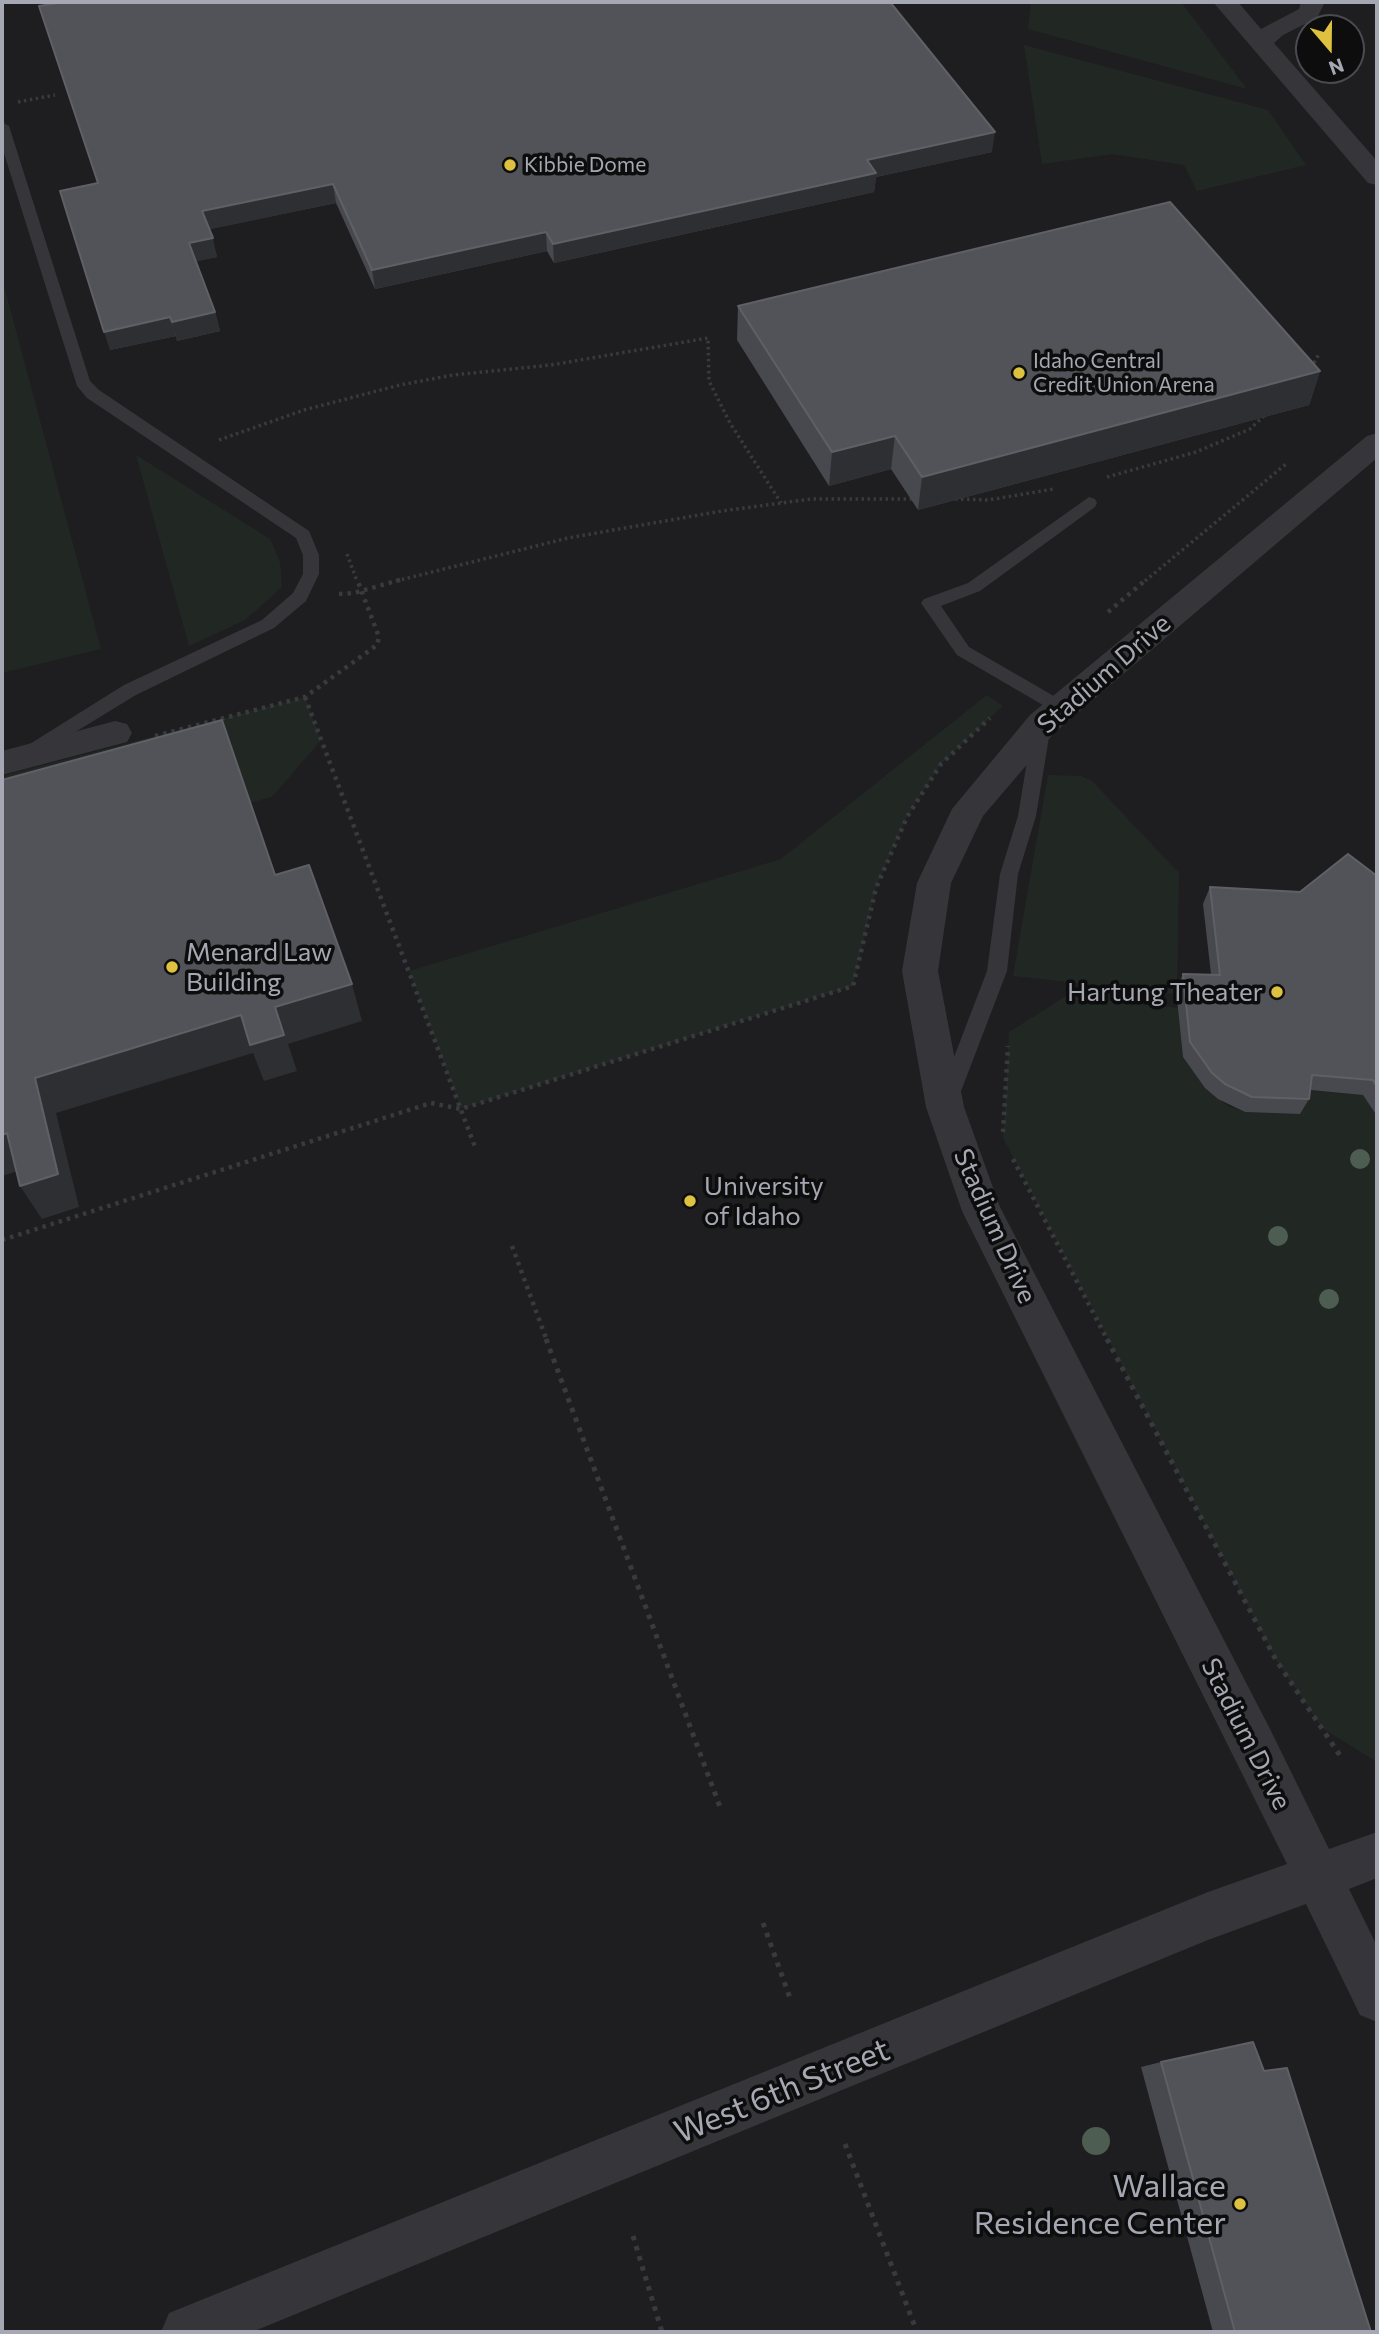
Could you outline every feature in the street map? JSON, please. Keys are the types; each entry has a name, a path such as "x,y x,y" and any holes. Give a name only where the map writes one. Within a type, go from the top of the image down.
{"street":[{"path":"1225,2 1377,177"},
{"path":"1260,42 1274,30 1309,13 1313,2"},
{"name":"Stadium Drive","path":"1377,443 1051,716 969,809 934,883 920,971 945,1107 982,1210 1253,1743 1377,1998"},
{"path":"11,761 115,733"},
{"name":"West 6th Street","path":"188,2332 1183,1926 1377,1855"}],"lane":[{"path":"2,125 83,382 93,394 303,535 312,555 311,573 300,597 268,624 130,690 11,761"},
{"path":"945,1107 997,971 1009,874 1027,816 1051,716 963,651 930,603 974,587 1089,503"}],"path":[{"path":"15,103 55,95"},
{"path":"208,445 282,417 400,385 453,375 564,363 708,338 709,381 730,423 780,503"},
{"path":"1307,374 1319,354"},
{"path":"1099,479 1196,452 1250,429 1270,411"},
{"path":"950,499 988,500 1060,488"},
{"path":"300,597 354,593 446,567 568,538 780,503 811,499 924,499"},
{"path":"305,697 475,1147"},
{"path":"2,1240 431,1103 461,1109 853,986"},
{"path":"1003,1138 1009,1032"},
{"path":"1009,1150 1276,1660 1341,1757"},
{"path":"512,1246 720,1807"},
{"path":"763,1923 790,1998"},
{"path":"845,2144 917,2332"},
{"path":"633,2236 662,2332"}],"shaded area":[{"name":"University of Idaho","path":"2,2 1377,2 1377,2332 2,2332"},
{"path":"1031,2 1181,2 1247,89 1028,29"},
{"path":"1024,45 1268,110 1306,165 1197,191 1184,165 1112,154 1042,164"},
{"path":"2,278 101,649 2,673"},
{"path":"136,455 270,539 280,562 282,587 245,620 189,646"},
{"path":"987,695 1003,706 941,764 907,817 876,888 853,986 461,1109 409,971 781,859"},
{"path":"305,697 321,740 272,797 249,803 2,827 2,776"},
{"path":"1048,775 1081,776 1092,781 1179,873 1177,994 1013,976"},
{"path":"1066,996 1179,1008 1183,1057 1205,1088 1228,1106 1245,1112 1300,1114 1304,1090 1363,1095 1377,1116 1377,1762 1322,1728 1276,1660 1003,1138 1009,1032"}],"building":[{"name":"Kibbie Dome","path":"57,2 890,2 995,132 867,160 876,173 553,244 546,232 372,270 333,184 202,211 213,238 189,243 215,312 172,322 170,317 104,332 60,191 98,183 39,6"},
{"name":"Idaho Central Credit Union Arena","path":"1170,202 1320,371 922,477 895,436 832,452 738,306"},
{"name":"Menard Law Building","path":"222,720 275,875 309,865 352,984 275,1007 284,1035 250,1045 241,1015 35,1078 58,1174 20,1186 7,1133 2,1135 2,780"},
{"name":"Hartung Theater","path":"1348,854 1377,876 1377,1087 1373,1080 1312,1075 1309,1099 1252,1097 1225,1084 1212,1073 1190,1042 1183,974 1220,975 1210,887 1300,892"},
{"name":"Wallace Residence Center","path":"1253,2042 1264,2071 1287,2068 1371,2332 1235,2332 1161,2062"}],"place":[{"name":"Kibbie Dome","path":"510,165"},
{"name":"Idaho Central Credit Union Arena","path":"1019,373"},
{"name":"Menard Law Building","path":"172,967"},
{"name":"Hartung Theater","path":"1277,992"},
{"name":"University of Idaho","path":"690,1201"},
{"name":"Wallace Residence Center","path":"1240,2204"}]}
